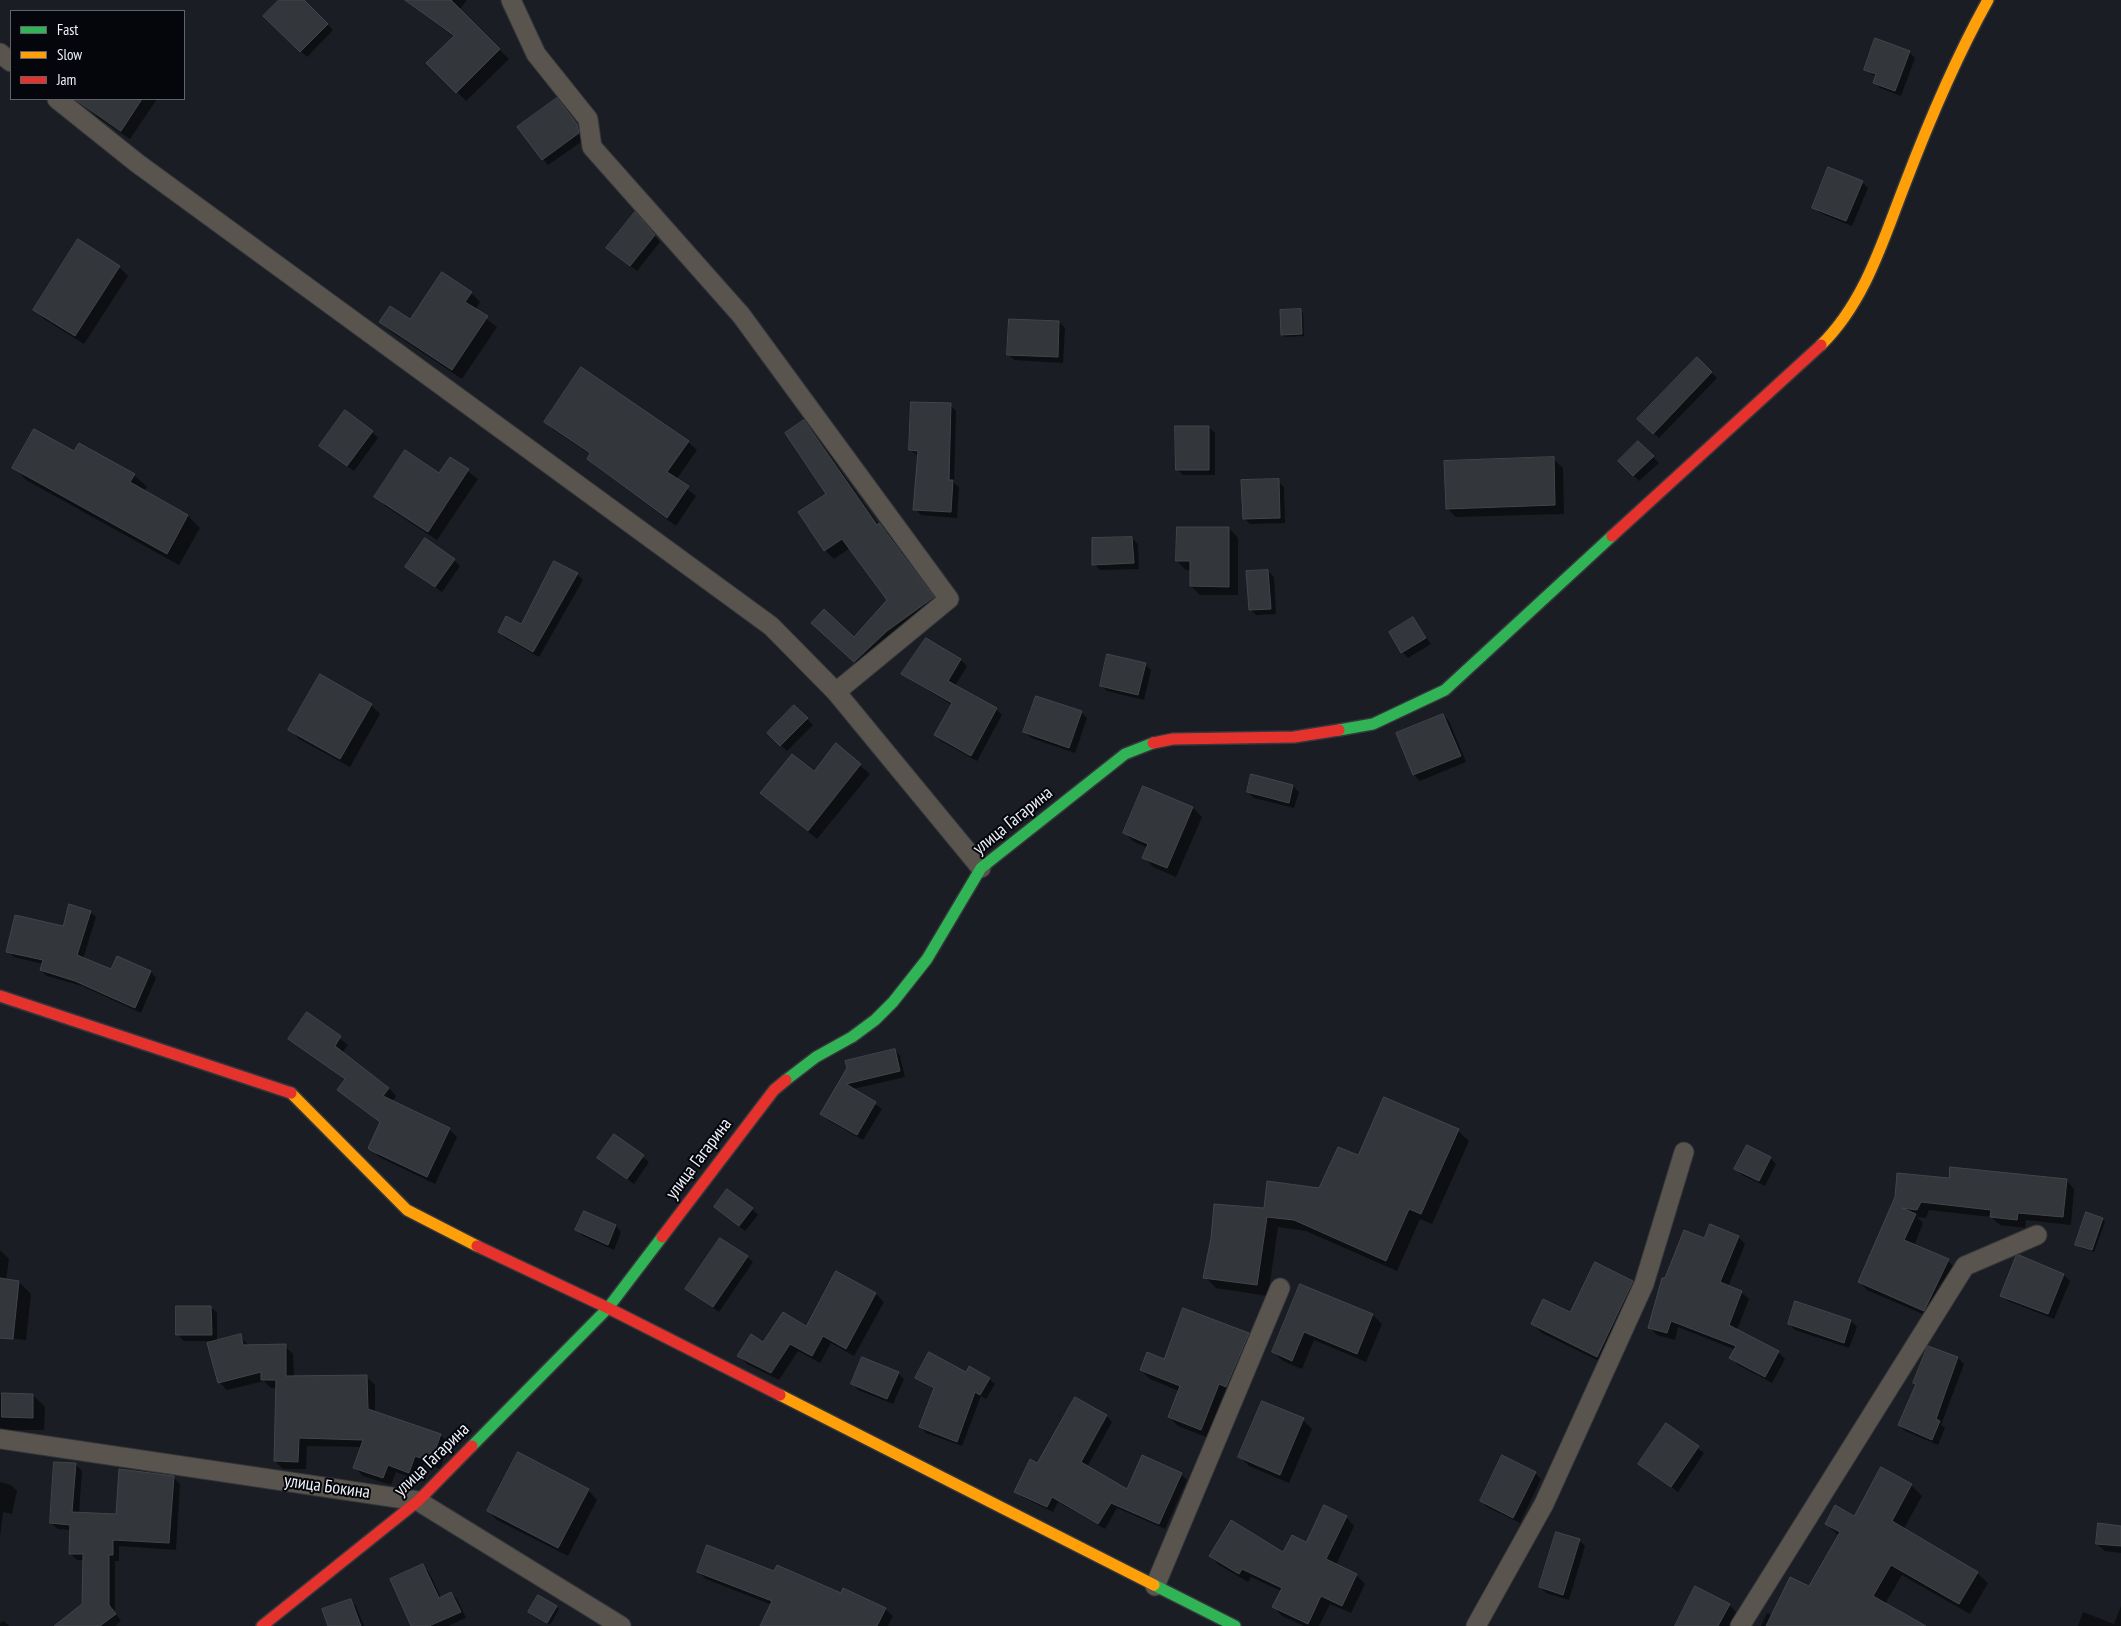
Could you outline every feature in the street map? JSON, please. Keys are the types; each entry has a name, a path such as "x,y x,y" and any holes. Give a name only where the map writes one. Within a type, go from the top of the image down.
{"street":[{"path":"511,0 536,54 588,119 592,147 741,315 949,599 836,692"},
{"name":"улица Гагарина","path":"262,1626 418,1501 608,1308 774,1090 798,1069 856,1035 884,1012 908,985 967,895 981,868 1125,754 1148,744 1173,739 1294,737 1335,731 1373,724 1445,690 1823,343 1844,320 1873,268 1946,78 1988,0"},
{"path":"0,53 10,61"},
{"path":"58,100 137,162 771,626 836,692 981,868"},
{"path":"0,996 292,1093 407,1210 450,1233 608,1308 1235,1626"},
{"path":"1476,1626 1544,1504 1644,1284 1684,1152"},
{"path":"1740,1626 1965,1266 2037,1235"},
{"path":"1154,1586 1280,1288"},
{"name":"улица Бокина","path":"0,1439 418,1501 621,1626"}],"building":[{"path":"279,0 304,0 328,24 300,52 263,16"},
{"path":"405,0 451,0 500,49 456,93 426,63 454,36"},
{"path":"1875,38 1910,51 1895,91 1873,83 1876,74 1864,70"},
{"path":"557,98 577,124 579,133 542,160 517,127"},
{"path":"76,100 141,100 121,131"},
{"path":"1828,167 1863,181 1846,221 1812,208"},
{"path":"635,212 655,235 630,266 606,248"},
{"path":"78,239 120,266 75,336 33,310"},
{"path":"442,272 472,292 465,302 488,316 452,370 379,322 390,306 410,319"},
{"path":"1301,309 1302,334 1281,335 1280,310"},
{"path":"1009,319 1059,321 1058,357 1007,355"},
{"path":"1697,357 1712,372 1653,434 1637,419"},
{"path":"581,367 689,441 667,472 689,486 667,518 587,459 590,453 544,422"},
{"path":"911,402 951,403 949,480 953,480 951,512 913,510 918,451 909,450"},
{"path":"345,410 373,431 347,466 319,446"},
{"path":"804,420 877,525 879,523 934,597 887,631 854,662 811,623 824,609 854,637 887,600 842,539 824,551 798,512 826,494 785,433"},
{"path":"1175,426 1209,426 1209,470 1176,470"},
{"path":"34,429 74,451 79,443 135,474 130,482 188,515 167,554 12,468"},
{"path":"1638,441 1654,456 1633,476 1618,461"},
{"path":"405,450 439,473 450,457 469,469 428,532 374,497"},
{"path":"1554,457 1555,505 1446,509 1444,461"},
{"path":"1279,479 1280,518 1243,519 1241,480"},
{"path":"1177,527 1229,527 1229,587 1190,586 1190,561 1176,561"},
{"path":"1132,537 1134,563 1092,565 1092,538"},
{"path":"425,538 455,559 435,587 405,567"},
{"path":"554,561 578,573 533,652 498,632 506,616 521,624"},
{"path":"1268,570 1271,609 1249,610 1246,571"},
{"path":"1413,617 1426,638 1401,653 1389,632"},
{"path":"926,638 961,659 948,681 997,708 971,756 934,735 952,703 901,674"},
{"path":"1107,654 1146,663 1138,695 1100,686"},
{"path":"320,674 372,704 340,759 288,730"},
{"path":"1036,696 1082,711 1069,748 1023,732"},
{"path":"794,705 808,718 780,746 767,733"},
{"path":"1443,714 1461,756 1413,775 1396,733"},
{"path":"836,743 861,764 808,831 760,793 792,754 814,771"},
{"path":"1251,774 1293,785 1289,803 1247,792"},
{"path":"1143,786 1193,807 1167,868 1142,858 1148,844 1123,833"},
{"path":"69,904 91,911 77,955 111,969 117,956 151,971 135,1008 75,981 40,970 43,960 6,952 15,915 63,926"},
{"path":"307,1012 341,1036 335,1046 389,1088 383,1096 450,1128 427,1177 370,1150 368,1148 380,1122 337,1090 345,1079 288,1039"},
{"path":"895,1049 900,1071 846,1084 876,1102 857,1135 820,1114 847,1068 845,1061"},
{"path":"1384,1097 1459,1129 1421,1214 1409,1209 1386,1261 1294,1220 1267,1217 1257,1285 1203,1278 1211,1238 1214,1204 1264,1208 1267,1181 1319,1188 1338,1147 1358,1155"},
{"path":"614,1134 644,1155 627,1179 597,1158"},
{"path":"1747,1145 1771,1157 1759,1181 1734,1169"},
{"path":"1950,1167 2067,1179 2063,1217 2018,1213 2017,1220 1990,1217 1991,1210 1921,1202 1917,1210 1902,1208 1916,1214 1904,1240 1949,1259 1924,1311 1858,1282 1895,1197 1897,1173 1949,1178"},
{"path":"727,1189 753,1208 739,1226 714,1207"},
{"path":"584,1211 616,1225 608,1245 575,1230"},
{"path":"2086,1212 2103,1218 2092,1250 2075,1245"},
{"path":"1710,1224 1739,1236 1720,1282 1742,1291 1729,1325 1779,1351 1765,1377 1729,1358 1736,1346 1671,1321 1667,1333 1648,1328 1662,1278 1665,1278 1684,1230 1704,1238"},
{"path":"720,1238 748,1256 713,1307 685,1289"},
{"path":"2019,1255 2064,1274 2048,1314 2000,1296 2016,1256"},
{"path":"1595,1262 1633,1281 1597,1357 1531,1324 1543,1299 1570,1312"},
{"path":"836,1271 876,1293 846,1349 823,1336 812,1356 790,1344 771,1373 737,1356 751,1334 763,1342 783,1312 806,1326"},
{"path":"0,1278 19,1281 13,1339 0,1338"},
{"path":"1300,1284 1373,1314 1357,1354 1304,1332 1292,1361 1272,1352"},
{"path":"1795,1301 1851,1320 1844,1343 1788,1324"},
{"path":"176,1306 211,1306 212,1335 176,1335"},
{"path":"1183,1308 1249,1333 1226,1387 1219,1384 1201,1430 1168,1417 1180,1386 1140,1370 1147,1352 1164,1359"},
{"path":"241,1334 243,1345 286,1344 286,1376 367,1375 368,1409 441,1434 431,1462 415,1456 409,1473 388,1465 383,1478 353,1468 363,1440 299,1438 298,1462 274,1461 276,1380 261,1380 261,1372 218,1383 207,1343"},
{"path":"1928,1346 1958,1357 1936,1419 1940,1421 1932,1440 1898,1425 1916,1384 1913,1383"},
{"path":"929,1352 966,1372 969,1366 990,1378 980,1395 975,1392 957,1442 919,1427 934,1388 915,1378"},
{"path":"862,1357 899,1372 887,1399 851,1384"},
{"path":"2,1393 33,1394 33,1418 2,1417"},
{"path":"1075,1397 1107,1415 1081,1462 1127,1489 1142,1455 1182,1473 1159,1524 1111,1503 1098,1524 1052,1497 1047,1507 1014,1492 1030,1459 1037,1463"},
{"path":"1262,1401 1304,1418 1280,1475 1238,1457"},
{"path":"1666,1423 1699,1446 1671,1487 1638,1464"},
{"path":"518,1452 589,1489 558,1548 487,1511"},
{"path":"1502,1455 1536,1472 1513,1518 1480,1501"},
{"path":"54,1462 76,1463 72,1512 116,1514 119,1469 174,1476 169,1543 113,1540 113,1555 109,1555 109,1605 116,1614 100,1626 54,1626 82,1604 83,1554 69,1554 70,1525 50,1523"},
{"path":"1881,1467 1912,1484 1892,1521 1978,1572 1959,1604 1891,1565 1873,1596 1926,1626 1766,1626 1790,1577 1809,1586 1840,1532 1825,1524 1835,1505 1854,1516"},
{"path":"1324,1505 1347,1516 1326,1559 1357,1574 1342,1606 1321,1596 1308,1624 1272,1607 1282,1588 1242,1569 1239,1574 1209,1556 1231,1520 1283,1552 1292,1535 1306,1542"},
{"path":"2098,1523 2121,1526 2121,1546 2096,1544"},
{"path":"1556,1532 1580,1539 1563,1595 1539,1587"},
{"path":"707,1545 774,1571 777,1565 841,1593 843,1588 886,1608 877,1626 760,1626 772,1601 697,1572"},
{"path":"423,1564 439,1598 451,1592 461,1612 429,1626 411,1626 390,1579"},
{"path":"1695,1586 1730,1604 1718,1626 1675,1626"},
{"path":"538,1595 557,1606 547,1623 528,1612"},
{"path":"351,1599 361,1626 328,1626 322,1609"}],"traffic: fast":[{"path":"1339,730 1373,724 1445,690 1612,536"},
{"path":"786,1080 816,1057 852,1037 875,1020 893,1002 927,959 981,868 1125,754 1153,743"},
{"path":"472,1446 608,1308 662,1237"},
{"path":"1154,1585 1235,1626"}],"traffic: slow":[{"path":"1821,345 1850,310 1861,290 1880,248 1943,90 1988,0"},
{"path":"291,1093 407,1210 477,1246"},
{"path":"780,1395 1154,1585"}],"traffic: jam":[{"path":"1612,536 1821,345"},
{"path":"1153,743 1173,739 1294,737 1339,730"},
{"path":"0,996 291,1093"},
{"path":"662,1237 774,1090 786,1080"},
{"path":"477,1246 608,1308 780,1395"},
{"path":"262,1626 418,1501 472,1446"}]}
